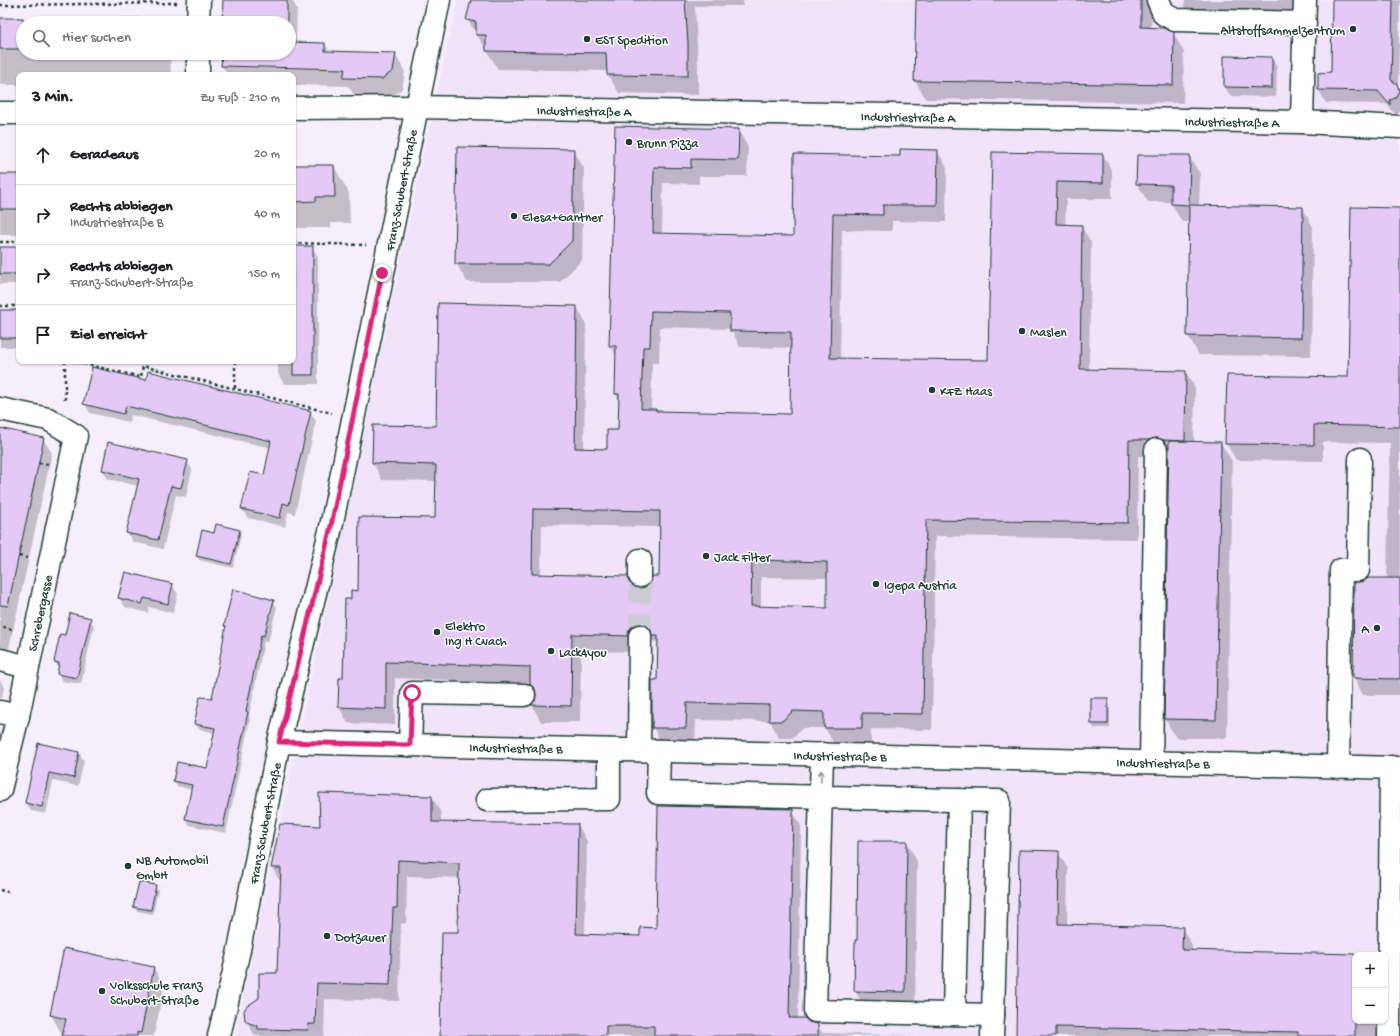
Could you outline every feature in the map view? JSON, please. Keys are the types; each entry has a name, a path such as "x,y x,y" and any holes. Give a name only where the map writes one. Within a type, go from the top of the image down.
{"street":[{"name":"Franz-Schubert-Straße","path":"220,1036 239,950 279,742 331,526 439,0"},
{"path":"1158,0 1164,14 1175,20 1305,23"},
{"path":"1302,122 1305,0"},
{"path":"198,60 198,72"},
{"name":"Industriestraße A","path":"296,108 416,108 1302,122 1400,127"},
{"path":"0,113 16,113"},
{"path":"0,409 48,419 76,436"},
{"name":"Schrebergasse","path":"0,790 9,714 28,667 76,436"},
{"path":"1151,762 1156,450"},
{"path":"1338,767 1341,570 1358,570 1360,459"},
{"path":"640,636 649,750 658,793 821,797 999,801 992,1026 954,1014 815,1011 821,797 822,754"},
{"path":"0,660 28,667"},
{"path":"410,745 412,693 524,695"},
{"name":"Industriestraße B","path":"279,742 1395,768"},
{"path":"487,800 609,799 609,750"},
{"path":"1390,1036 1395,768"},
{"path":"954,1014 959,800"}],"path":[{"path":"0,5 199,8"},
{"path":"0,242 16,242"},
{"path":"296,243 389,245"},
{"path":"0,306 16,306"},
{"path":"65,364 65,415 76,436"},
{"path":"85,364 141,377 144,366 334,413"},
{"path":"235,364 235,389"},
{"path":"0,890 8,892"}],"shaded area":[{"path":"458,0 1400,0 1400,1036 235,1036 427,138"}],"building":[{"path":"223,0 287,0 287,16 222,16"},
{"name":"EST Spedition","path":"471,0 685,0 688,43 688,76 607,75 606,53 486,51 486,35 476,35 476,22 466,20"},
{"path":"916,0 1141,0 1141,27 1163,28 1174,32 1173,85 914,81"},
{"name":"Altstoffsammelzentrum","path":"1332,0 1393,0 1391,80 1397,84 1399,91 1395,98 1390,100 1390,105 1378,91 1318,90 1318,73 1331,72"},
{"path":"0,18 16,18 16,49 0,49"},
{"path":"296,42 325,43 325,51 396,53 393,71 382,79 343,78 345,69 221,66 221,60 296,60"},
{"path":"1224,56 1272,57 1272,88 1224,87"},
{"path":"615,126 739,129 738,160 691,159 691,168 654,167 653,233 793,236 794,154 900,156 900,149 938,150 937,205 883,205 883,215 833,214 830,358 988,360 992,152 1103,154 1103,183 1057,182 1056,224 1082,225 1080,369 1186,371 1185,441 1164,440 1157,438 1149,440 1129,440 1128,523 926,520 923,714 862,713 862,728 824,728 824,712 793,711 782,721 769,721 769,705 687,703 686,728 652,728 652,680 657,680 658,636 652,636 651,630 647,625 640,624 634,625 629,629 628,636 572,634 571,706 531,705 535,701 536,695 535,689 530,684 530,667 386,662 386,709 338,707 339,678 343,678 345,599 351,599 351,590 358,591 359,517 435,518 436,465 372,463 373,425 436,426 438,303 577,306 575,448 607,449 607,430 618,430 619,394 615,394 616,346 609,346","holes":["651,311 730,313 730,331 791,332 790,414 656,411 656,409 641,409 643,347 650,347","533,509 660,511 659,576 652,576 651,582 647,587 634,587 629,583 628,576 532,574","752,560 827,562 827,608 751,606"]},
{"name":"Elesa+Gantner","path":"457,147 574,149 572,241 549,264 455,264"},
{"path":"1137,155 1190,155 1189,205 1171,204 1171,185 1136,184"},
{"path":"296,165 334,165 335,197 316,197 316,201 296,202"},
{"path":"0,174 16,174 16,209 0,209"},
{"path":"1189,205 1303,207 1301,338 1187,336"},
{"path":"1351,207 1400,208 1400,427 1314,425 1314,445 1225,444 1227,375 1348,377"},
{"path":"296,246 313,246 313,375 293,375 293,364 296,364"},
{"path":"0,247 16,247 16,274 0,274"},
{"path":"0,310 16,310 16,338 0,338"},
{"path":"92,367 146,380 148,371 311,411 289,505 283,503 280,518 241,509 250,472 264,475 271,441 126,406 124,414 83,404"},
{"path":"0,428 44,438 8,606 0,605"},
{"path":"1169,441 1221,442 1216,720 1164,719"},
{"path":"108,442 188,460 181,488 171,486 158,540 126,533 139,479 102,470"},
{"path":"216,524 240,530 231,564 196,556 202,530 214,533"},
{"path":"125,572 173,584 168,604 144,598 142,604 118,598"},
{"name":"A","path":"1368,578 1400,578 1400,679 1353,678 1354,582 1364,581"},
{"path":"233,589 274,600 264,636 261,635 246,711 248,712 223,827 185,819 192,785 173,781 177,762 207,768 215,728 194,724 200,697 212,698 226,626 224,626"},
{"path":"70,613 91,618 77,678 57,674 59,663 54,662 60,634 65,635"},
{"path":"1091,698 1108,698 1108,724 1091,724"},
{"path":"38,743 79,752 74,778 49,773 42,807 25,803"},
{"path":"319,793 432,796 432,822 578,824 576,934 640,936 640,927 656,928 658,806 793,809 789,1018 805,1018 809,1022 818,1024 818,1036 654,1036 654,1026 606,1026 606,1036 440,1036 442,932 458,932 459,863 398,860 397,908 393,908 390,985 317,983 315,1024 309,1024 308,1030 258,1029 258,1026 245,1020 244,1011 246,1007 259,998 259,973 277,973 281,868 271,868 280,824 320,826"},
{"path":"858,841 907,841 905,992 854,991 855,940 857,940"},
{"path":"1019,850 1059,851 1058,924 1183,927 1182,950 1352,954 1352,1024 1355,1024 1355,1036 1298,1036 1298,1032 1056,1027 1056,1036 1016,1036"},
{"path":"139,882 156,885 151,910 133,907"},
{"name":"Volksschule Franz Schubert-Straße","path":"64,948 154,967 141,1033 137,1032 137,1036 62,1036 66,1019 50,1015"}],"tunnel":[{"path":"640,576 640,636"}],"place":[{"name":"Altstoffsammelzentrum","path":"1353,29"},
{"name":"EST Spedition","path":"587,39"},
{"name":"Brunn Pizza","path":"629,142"},
{"name":"Elesa+Gantner","path":"514,216"},
{"name":"Maslen","path":"1022,331"},
{"name":"KFZ Haas","path":"932,390"},
{"name":"Jack Filter","path":"706,556"},
{"name":"Igepa Austria","path":"876,584"},
{"name":"A","path":"1377,628"},
{"name":"Elektro Ing H Cvach","path":"437,632"},
{"name":"Lack4you","path":"551,651"},
{"name":"NB Automobil GmbH","path":"128,866"},
{"name":"Dotzauer","path":"327,936"},
{"name":"Volksschule Franz Schubert-Straße","path":"102,991"}],"route":[{"path":"382,273 331,526 279,742 410,745 412,693"}]}
